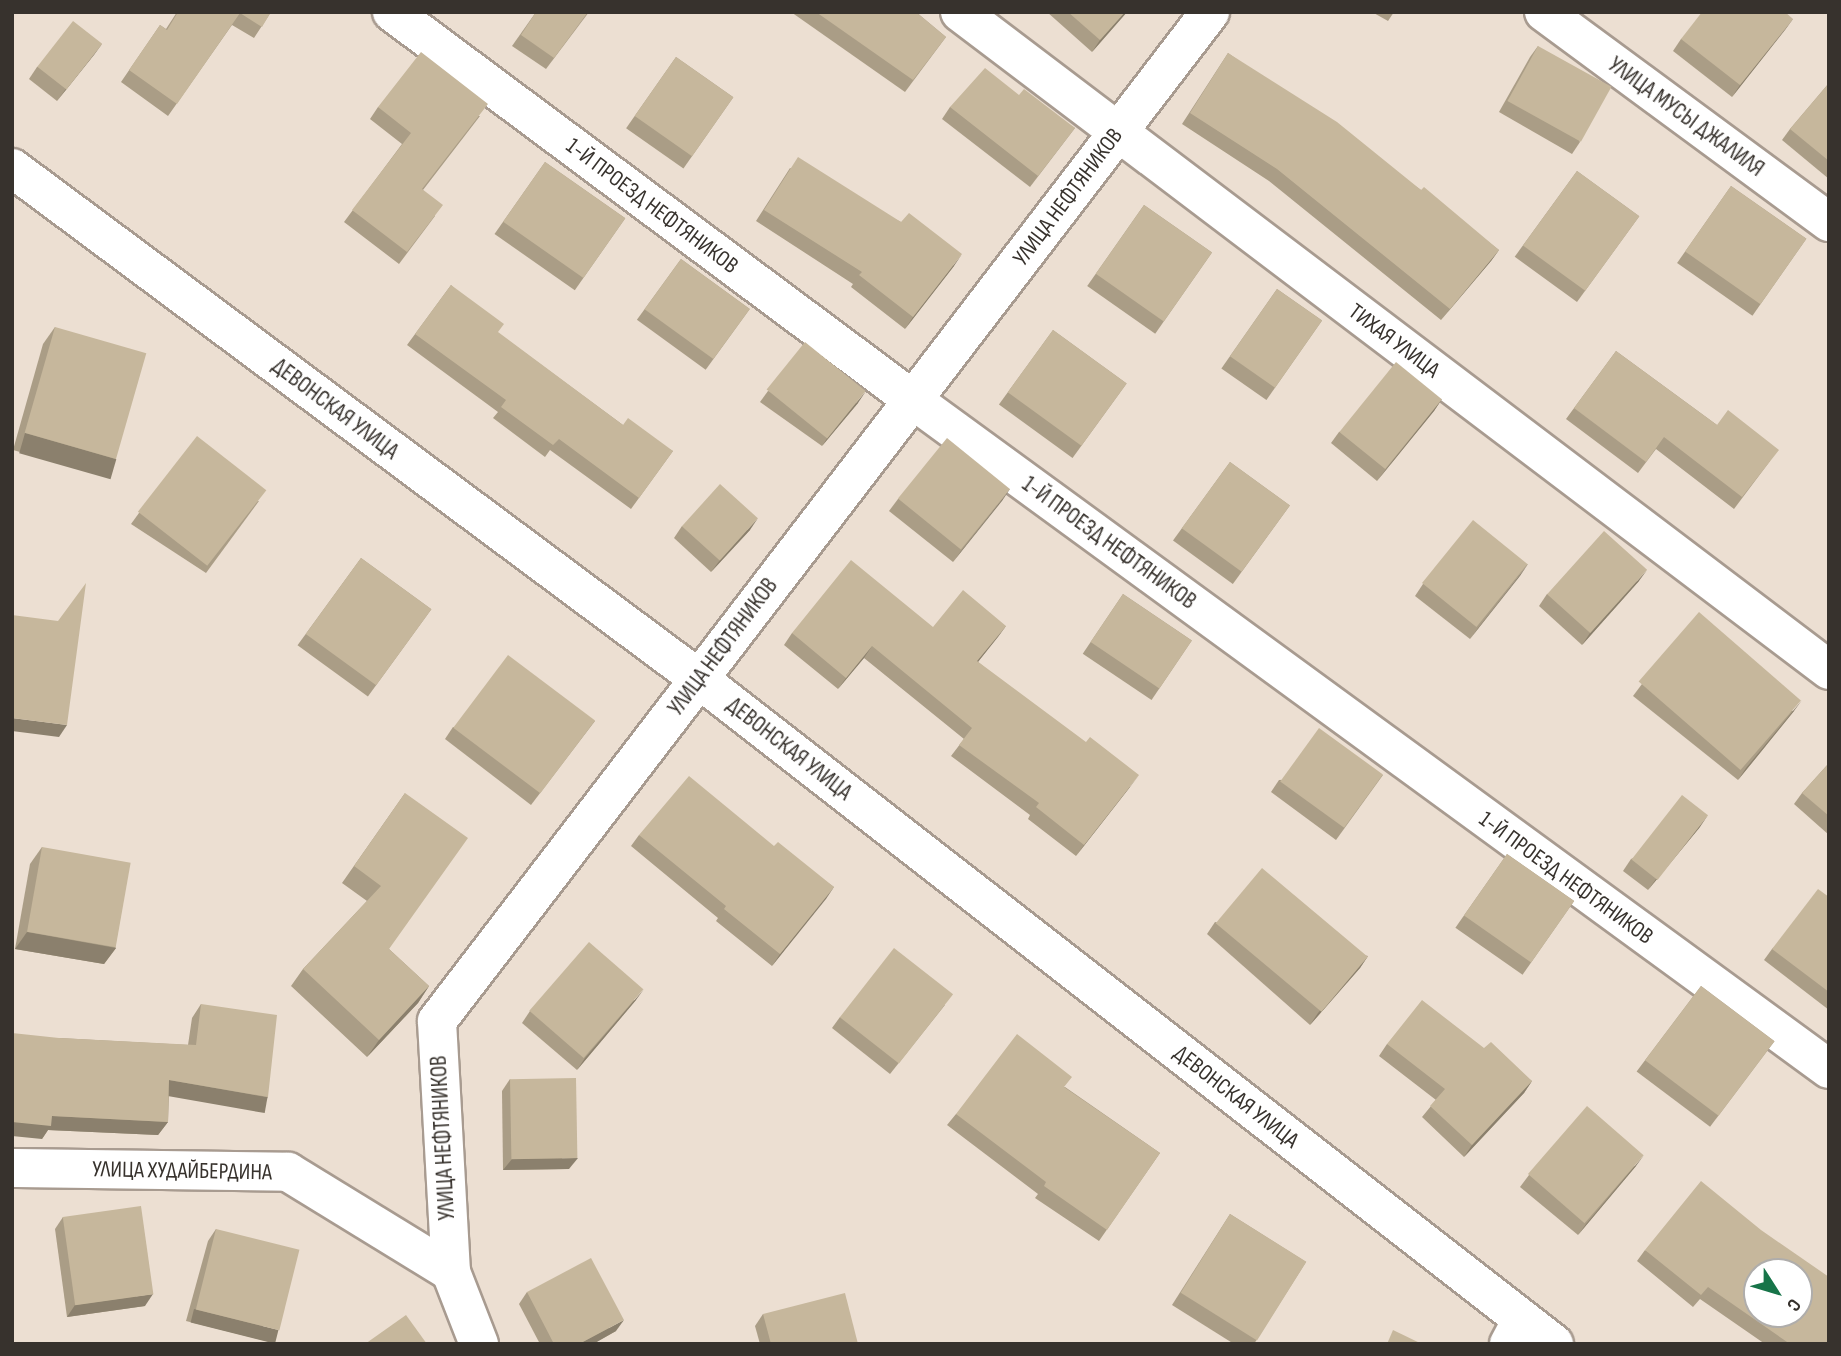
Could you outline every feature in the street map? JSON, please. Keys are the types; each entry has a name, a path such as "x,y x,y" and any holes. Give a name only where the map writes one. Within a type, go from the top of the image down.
{"street":[{"name":"1-Й ПРОЕЗД НЕФТЯНИКОВ","path":"392,12 913,400 1829,1069"},
{"name":"ТИХАЯ УЛИЦА","path":"960,12 1829,670"},
{"name":"УЛИЦА НЕФТЯНИКОВ","path":"479,1344 451,1272 436,1021 1210,12"},
{"name":"УЛИЦА МУСЫ ДЖАЛИЛЯ","path":"1544,12 1829,222"},
{"name":"ДЕВОНСКАЯ УЛИЦА","path":"12,168 699,679 1515,1332 1554,1344"},
{"name":"УЛИЦА ХУДАЙБЕРДИНА","path":"12,1168 288,1172 451,1272"}],"building":[{"path":"178,12 271,12 262,27 240,13 177,104 129,70 160,25 167,30"},
{"path":"536,12 588,12 554,58 521,35"},
{"path":"816,12 916,12 946,37 913,80"},
{"path":"1068,12 1125,12 1100,40"},
{"path":"1702,12 1785,12 1793,19 1740,85 1681,39"},
{"path":"73,21 102,44 66,89 37,67"},
{"path":"1538,46 1611,87 1581,142 1507,101"},
{"path":"421,52 488,104 422,189 443,205 407,252 352,210 411,133 378,107"},
{"path":"1228,53 1337,122 1421,190 1424,187 1499,250 1450,309 1277,169 1190,113"},
{"path":"676,57 733,97 692,156 635,116"},
{"path":"985,68 1019,95 1024,89 1075,128 1038,176 950,107"},
{"path":"1829,83 1829,161 1790,129"},
{"path":"798,157 901,222 909,213 962,254 913,317 859,275 862,272 764,210"},
{"path":"545,162 625,218 583,278 503,222"},
{"path":"1577,171 1639,216 1585,291 1523,245"},
{"path":"1731,186 1806,239 1760,304 1685,252"},
{"path":"1144,205 1212,253 1164,321 1096,274"},
{"path":"681,259 750,309 713,359 645,309"},
{"path":"451,285 504,324 498,332 623,425 628,418 673,451 639,498 559,439 553,445 501,407 506,400 415,334"},
{"path":"1277,289 1322,321 1275,388 1230,356"},
{"path":"55,327 146,353 116,459 25,433"},
{"path":"1053,330 1127,383 1081,446 1008,392"},
{"path":"805,342 866,391 827,438 767,389"},
{"path":"1616,351 1717,425 1728,410 1779,450 1742,497 1664,437 1646,462 1574,408"},
{"path":"1396,362 1442,399 1385,469 1339,432"},
{"path":"197,436 266,490 207,566 138,512"},
{"path":"947,438 1010,489 961,550 898,499"},
{"path":"1230,462 1290,505 1242,572 1182,528"},
{"path":"720,484 758,518 720,560 682,526"},
{"path":"1473,520 1527,564 1476,627 1422,583"},
{"path":"1604,531 1647,570 1590,633 1547,594"},
{"path":"361,558 431,609 376,685 306,634"},
{"path":"851,560 933,627 963,590 1006,626 977,661 1086,742 1090,737 1139,775 1084,845 1036,807 1039,803 959,745 972,728 872,646 846,678 792,633"},
{"path":"86,583 67,725 12,718 12,615 58,621"},
{"path":"1123,594 1192,640 1159,688 1091,642"},
{"path":"1699,612 1801,701 1741,770 1639,681"},
{"path":"508,655 595,721 540,793 453,728"},
{"path":"1319,728 1383,774 1344,828 1280,781"},
{"path":"1829,763 1829,816 1802,793"},
{"path":"689,776 774,846 778,842 834,887 780,954 639,835"},
{"path":"405,793 468,838 389,949 429,986 379,1040 303,969 381,886 354,866"},
{"path":"1682,795 1708,815 1658,880 1632,860"},
{"path":"42,847 131,863 116,947 27,932"},
{"path":"1507,854 1574,901 1531,962 1464,915"},
{"path":"1262,868 1368,957 1321,1012 1216,923"},
{"path":"1818,889 1829,897 1829,992 1772,949"},
{"path":"589,942 643,989 584,1058 529,1011"},
{"path":"894,948 953,994 899,1064 840,1017"},
{"path":"1701,986 1774,1041 1719,1116 1645,1060"},
{"path":"1422,1000 1484,1048 1491,1042 1532,1081 1472,1145 1430,1106 1445,1089 1387,1044"},
{"path":"201,1004 277,1015 268,1097 169,1080 168,1122 52,1116 51,1126 12,1122 12,1033 196,1045"},
{"path":"1017,1034 1072,1077 1064,1087 1160,1153 1107,1230 1044,1186 1046,1182 956,1114"},
{"path":"576,1078 577,1158 511,1159 510,1079"},
{"path":"1587,1106 1644,1155 1585,1223 1528,1174"},
{"path":"1701,1181 1761,1230 1802,1258 1743,1258 1743,1311 1708,1287 1701,1295 1645,1250"},
{"path":"141,1206 153,1294 75,1305 63,1217"},
{"path":"1230,1214 1306,1262 1257,1341 1181,1293"},
{"path":"216,1229 299,1250 279,1330 196,1310"},
{"path":"591,1258 624,1320 579,1344 554,1344 527,1292"},
{"path":"1813,1266 1829,1277 1829,1344 1790,1344 1767,1328 1813,1328"},
{"path":"845,1293 858,1344 771,1344 763,1314"},
{"path":"406,1315 427,1344 365,1344"},
{"path":"1393,1330 1422,1344 1387,1344"}]}
